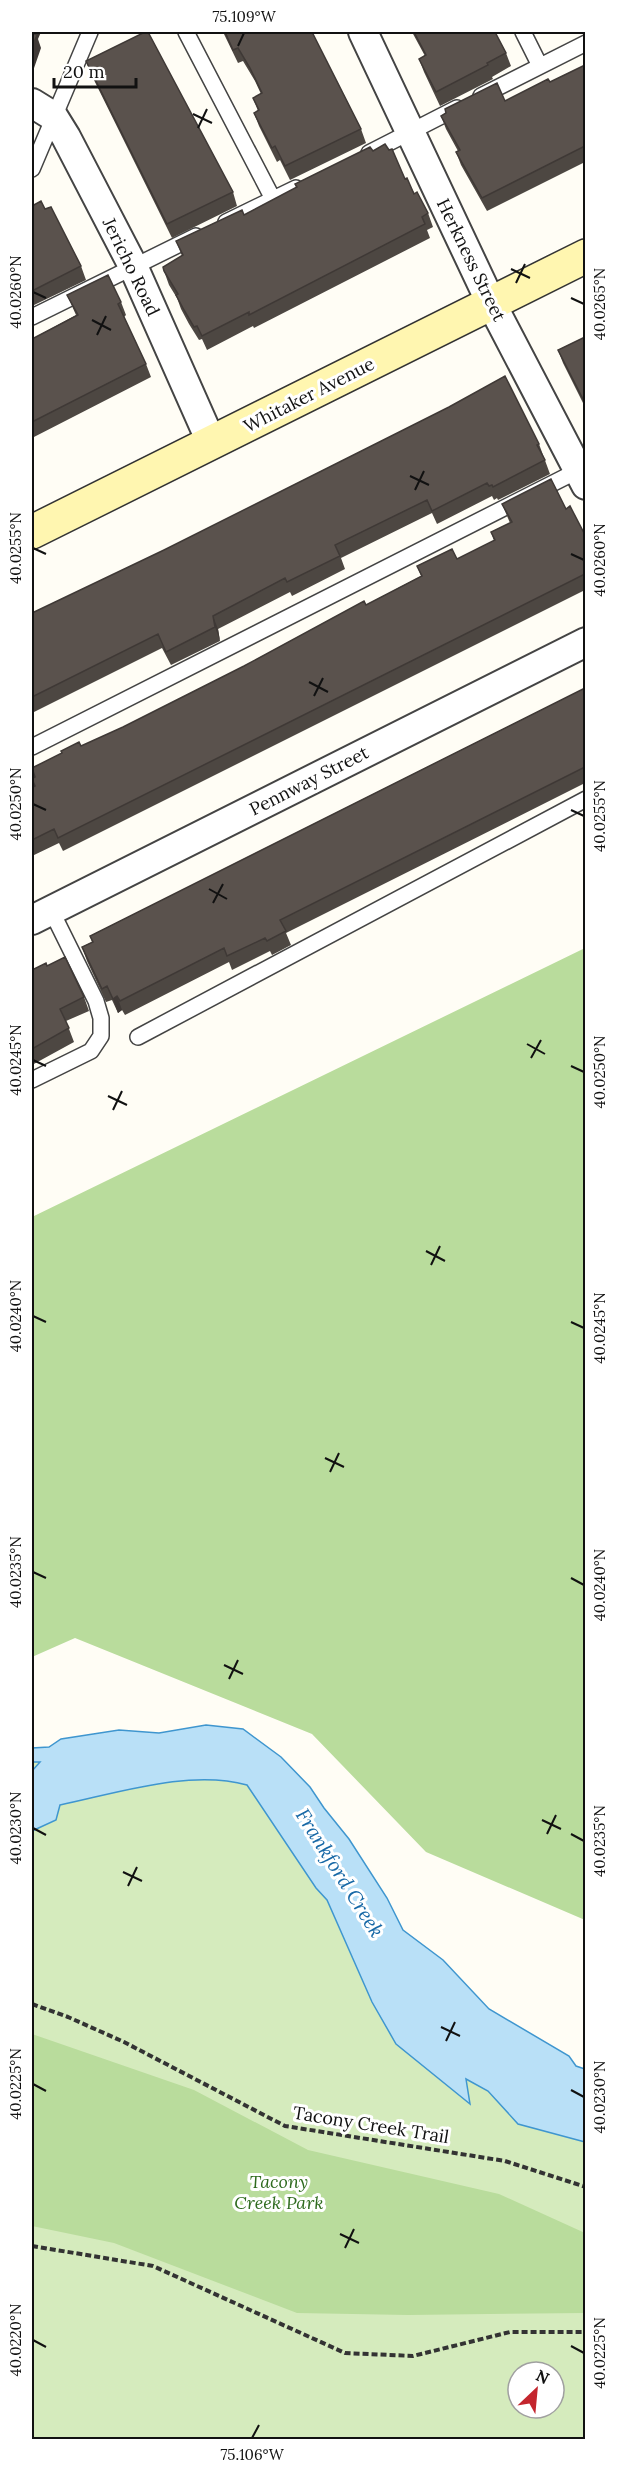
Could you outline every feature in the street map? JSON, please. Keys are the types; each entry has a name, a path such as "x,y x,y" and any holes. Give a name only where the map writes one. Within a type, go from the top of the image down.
{"main road":[{"name":"Whitaker Avenue","path":"32,532 585,256"}],"street":[{"name":"Herkness Street","path":"363,32 491,303 583,474"},
{"name":"Jericho Road","path":"42,110 133,266 212,444"},
{"name":"Pennway Street","path":"41,915 585,642"}],"lane":[{"path":"32,169 42,110 90,32"},
{"path":"186,32 273,199"},
{"path":"523,32 540,66"},
{"path":"352,161 585,43"},
{"path":"32,317 313,180"},
{"path":"32,747 583,474"},
{"path":"138,1037 585,799"},
{"path":"32,1080 91,1051 101,1036 101,1018 96,1001 41,915"}],"path":[{"name":"Tacony Creek Trail","path":"32,2004 124,2042 285,2126 505,2161 585,2187"},
{"path":"32,2246 153,2266 345,2353 413,2356 510,2332 585,2332"}],"green space":[{"path":"585,948 585,1920 426,1852 312,1734 75,1638 32,1657 32,1217"},
{"name":"Tacony Creek Park","path":"243,1745 429,1994 585,2107 585,2439 32,2440 32,1758"},
{"path":"32,2034 194,2090 308,2150 499,2194 585,2233 585,2313 408,2315 297,2313 114,2243 32,2226"}],"water":[{"name":"Frankford Creek","path":"206,1725 243,1729 281,1757 310,1787 349,1839 387,1898 403,1930 443,1960 489,2009 569,2056 576,2066 585,2069 585,2142 518,2124 488,2091 466,2079 470,2104 396,2044 372,2002 327,1900 316,1888 247,1785 202,1780 154,1784 130,1789 60,1805 56,1820 32,1831 32,1771 40,1762 32,1762 32,1748 49,1747 61,1739 119,1730 159,1733"}],"building":[{"path":"148,32 233,192 167,224 86,61"},
{"path":"225,32 312,32 361,129 285,166 275,146 272,148 254,113 259,110 253,98 262,93 238,48 233,50"},
{"path":"414,32 495,32 506,53 436,92 419,59 426,55"},
{"path":"32,33 37,35 32,47"},
{"path":"585,65 585,146 482,198 456,152 460,150 441,116 446,113 445,109 497,83 505,101 548,79 550,82"},
{"path":"385,144 389,150 392,149 405,179 407,178 414,194 417,192 428,213 422,217 425,224 249,315 249,312 202,336 184,310 176,295 178,294 164,271 163,267 183,255 176,241 242,210 244,215 297,187 295,184 370,147 373,151"},
{"path":"41,201 45,209 51,207 81,266 32,291 32,206"},
{"path":"108,275 121,302 118,304 146,364 32,422 32,339 78,315 67,295"},
{"path":"585,337 585,403 558,350"},
{"path":"505,376 545,460 493,487 487,483 432,511 427,500 335,545 340,556 287,582 285,578 213,616 215,627 166,652 158,634 32,697 32,613 164,550 449,407"},
{"path":"551,479 566,509 570,506 585,535 585,574 58,838 54,829 32,840 32,788 35,786 32,779 35,777 32,768 79,742 81,746 123,727 244,666 364,601 366,605 422,576 417,566 452,549 457,559 495,540 491,532 512,522 502,504"},
{"path":"585,688 585,767 280,920 286,931 267,941 265,938 227,956 224,948 120,1001 117,996 113,999 107,986 102,989 82,947 93,942 90,936"},
{"path":"65,957 84,997 60,1009 69,1028 32,1049 32,970"}]}
